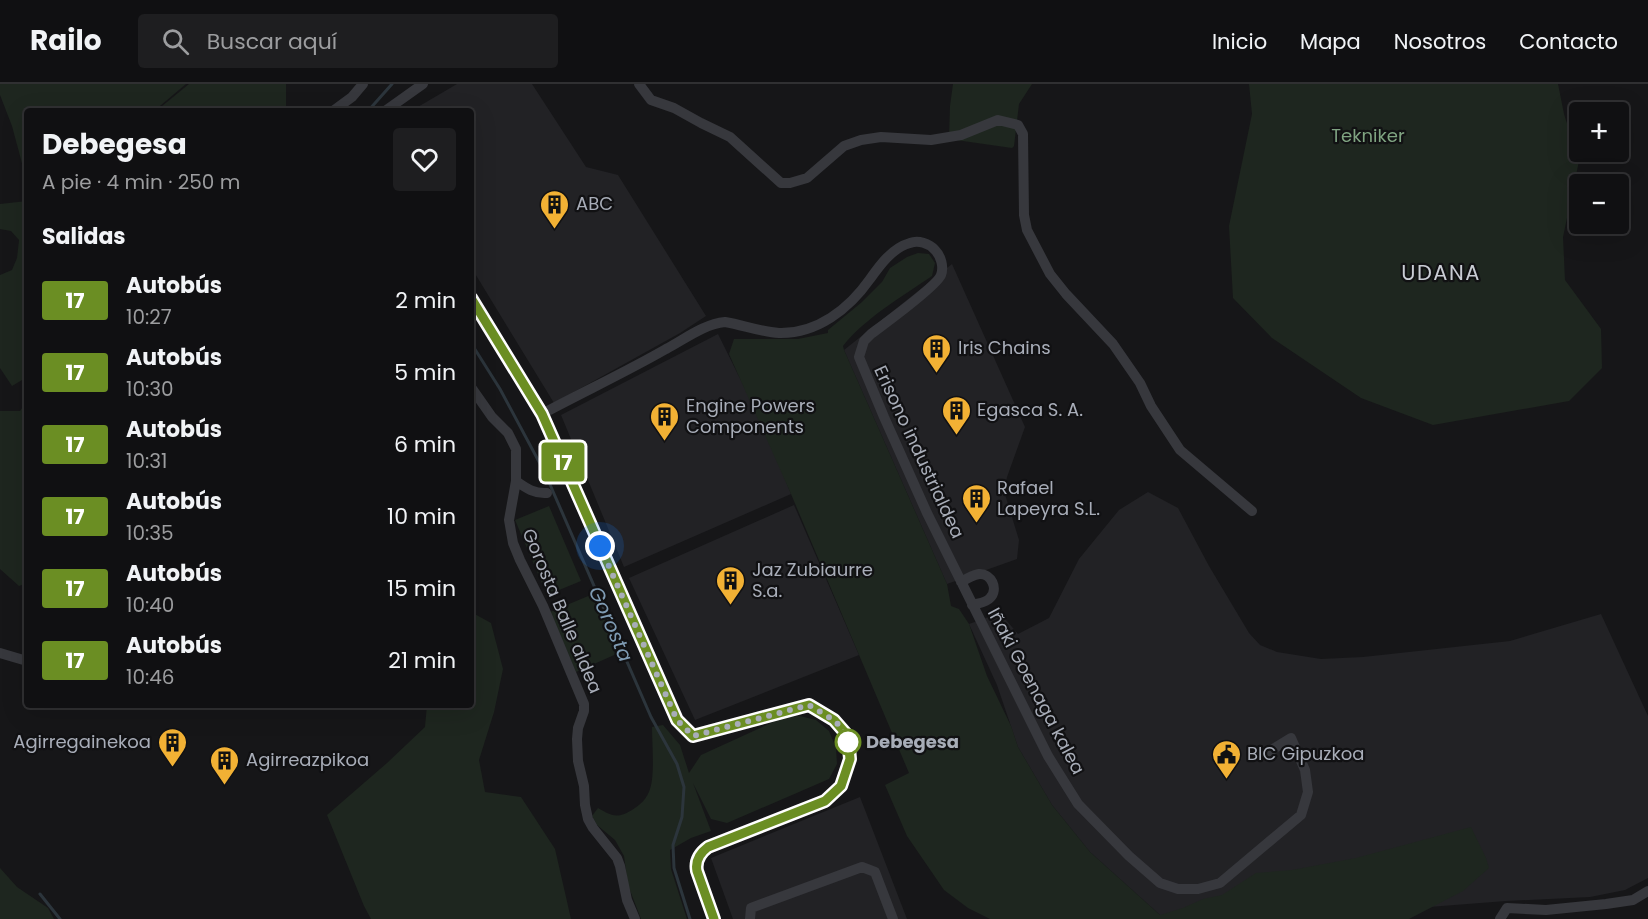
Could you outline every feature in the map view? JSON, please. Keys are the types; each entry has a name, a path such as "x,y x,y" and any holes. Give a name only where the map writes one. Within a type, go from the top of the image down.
{"street":[{"path":"337,108 352,97 363,84"},
{"path":"389,108 423,84"},
{"path":"639,84 651,100 674,108 730,137 781,183 807,178 844,146 861,140 881,137 931,140 961,135 998,120 1018,125 1023,134 1024,215 1027,230 1050,274 1119,352 1180,450 1252,511"},
{"name":"Erisono industrialdea","path":"542,414 717,323 725,322 777,333 801,330 825,321 843,310 880,265 894,252 908,243 925,243 940,257 942,273 939,279 871,333 861,348 859,357 884,417 970,600"},
{"path":"474,303 542,414 677,720 693,736 809,705 834,720 848,736 850,759 841,786 825,801 708,847 701,852 696,865 697,871 714,919"},
{"name":"Gorosta Balle aldea","path":"474,391 492,417 508,433 516,448 516,481 510,513 511,534 520,560 543,606 584,704 578,728 577,752 587,812 592,828 617,858 627,900 635,919"},
{"path":"516,481 538,494 547,493"},
{"path":"961,582 977,574 987,575 992,580 994,588 992,596 984,602 970,600"},
{"name":"Iñaki Goenaga kalea","path":"970,600 1048,756 1078,804 1160,884 1178,889 1198,889 1220,883 1301,815 1308,792 1305,770 1291,738 1265,754"},
{"path":"0,653 24,660"},
{"path":"750,919 751,908 862,867 875,872 893,919"},
{"path":"1500,919 1508,908 1546,910 1606,904 1633,900 1648,891"}],"shaded area":[{"path":"457,84 532,84 586,167 618,175 706,316 680,333 554,403 474,272 474,108 416,108"},
{"path":"952,264 1025,427 1004,491 1019,540 1017,559 947,584 844,350"},
{"path":"718,334 764,427 791,494 624,567 561,415"},
{"path":"1148,492 1178,508 1249,633 1260,645 1277,652 1321,659 1363,657 1510,641 1601,614 1648,716 1648,878 1625,890 1590,897 1313,916 1160,915 1090,852 1052,805 1018,747 997,685 969,624 1000,613 1018,634 1049,618 1079,559 1119,510"},
{"path":"794,505 859,655 695,720 629,578"},
{"path":"860,797 907,919 733,919 711,858"}],"green space":[{"path":"0,84 186,84 158,108 24,108 24,171 12,126 0,95"},
{"path":"189,84 286,84 286,108 160,108"},
{"path":"953,84 1032,84 1019,104 1012,148 949,139"},
{"name":"Tekniker","path":"1249,84 1558,84 1569,130 1569,162 1579,162 1576,174 1569,174 1569,208 1563,237 1565,280 1601,329 1602,368 1569,401 1433,425 1361,398 1272,338 1233,298 1229,226 1252,114"},
{"path":"24,201 24,379 12,386 0,368 0,275 12,270 17,258 19,240 11,231 0,229 0,204"},
{"path":"918,253 929,254 935,263 932,276 862,326 843,346 844,350 947,584 951,606 959,609 969,624 987,676 1011,726 1018,747 1052,805 1090,852 1160,915 1203,899 1222,895 1256,873 1292,870 1356,858 1471,827 1489,868 1463,891 1409,919 990,919 968,908 944,890 907,836 885,785 909,773 729,354 734,339 798,339 828,333 828,330 882,282 890,268"},
{"path":"24,405 24,584 19,586 0,569 0,411 20,411"},
{"path":"549,506 581,581 547,595 515,520"},
{"path":"593,594 621,652 576,672 550,612"},
{"path":"474,614 491,623 503,669 494,712 479,760 485,792 521,797 555,849 571,919 371,919 327,815 425,727 427,708 474,708"},
{"path":"800,716 816,720 829,731 836,748 837,764 829,779 727,823 711,819 693,783 711,831 691,838 670,850 671,869 687,919 641,919 628,885 624,856 615,840 597,825 592,816 598,808 611,815 622,815 645,799 650,789 652,776 652,727 663,725 680,745 689,773 701,755 784,717"},
{"path":"0,868 17,887 48,908 54,919 0,919"}],"waterway":[{"name":"Gorosta","path":"371,108 392,84"},
{"name":"Gorosta","path":"474,348 500,389 545,473 651,717 677,764 684,787 682,817 673,845 674,868 690,919"},
{"path":"40,894 60,919"}],"bus line":[{"name":"17","path":"474,303 542,414 677,720 693,736 809,705 834,720 848,736 850,759 841,786 825,801 708,847 701,852 696,865 697,871 714,919"}],"place":[{"name":"ABC","path":"555,230"},
{"name":"Iris Chains","path":"937,374"},
{"name":"Egasca S. A.","path":"956,436"},
{"name":"Engine Powers Components","path":"665,442"},
{"name":"Rafael Lapeyra S.L.","path":"976,524"},
{"name":"Jaz Zubiaurre S.a.","path":"731,606"},
{"name":"Debegesa","path":"848,742"},
{"name":"Agirregainekoa","path":"172,768"},
{"name":"BIC Gipuzkoa","path":"1226,780"},
{"name":"Agirreazpikoa","path":"225,786"}],"district":[{"name":"UDANA","path":"1441,273"}],"route":[{"path":"600,546 677,720 693,736 809,705 834,720 848,736 848,742"}]}
